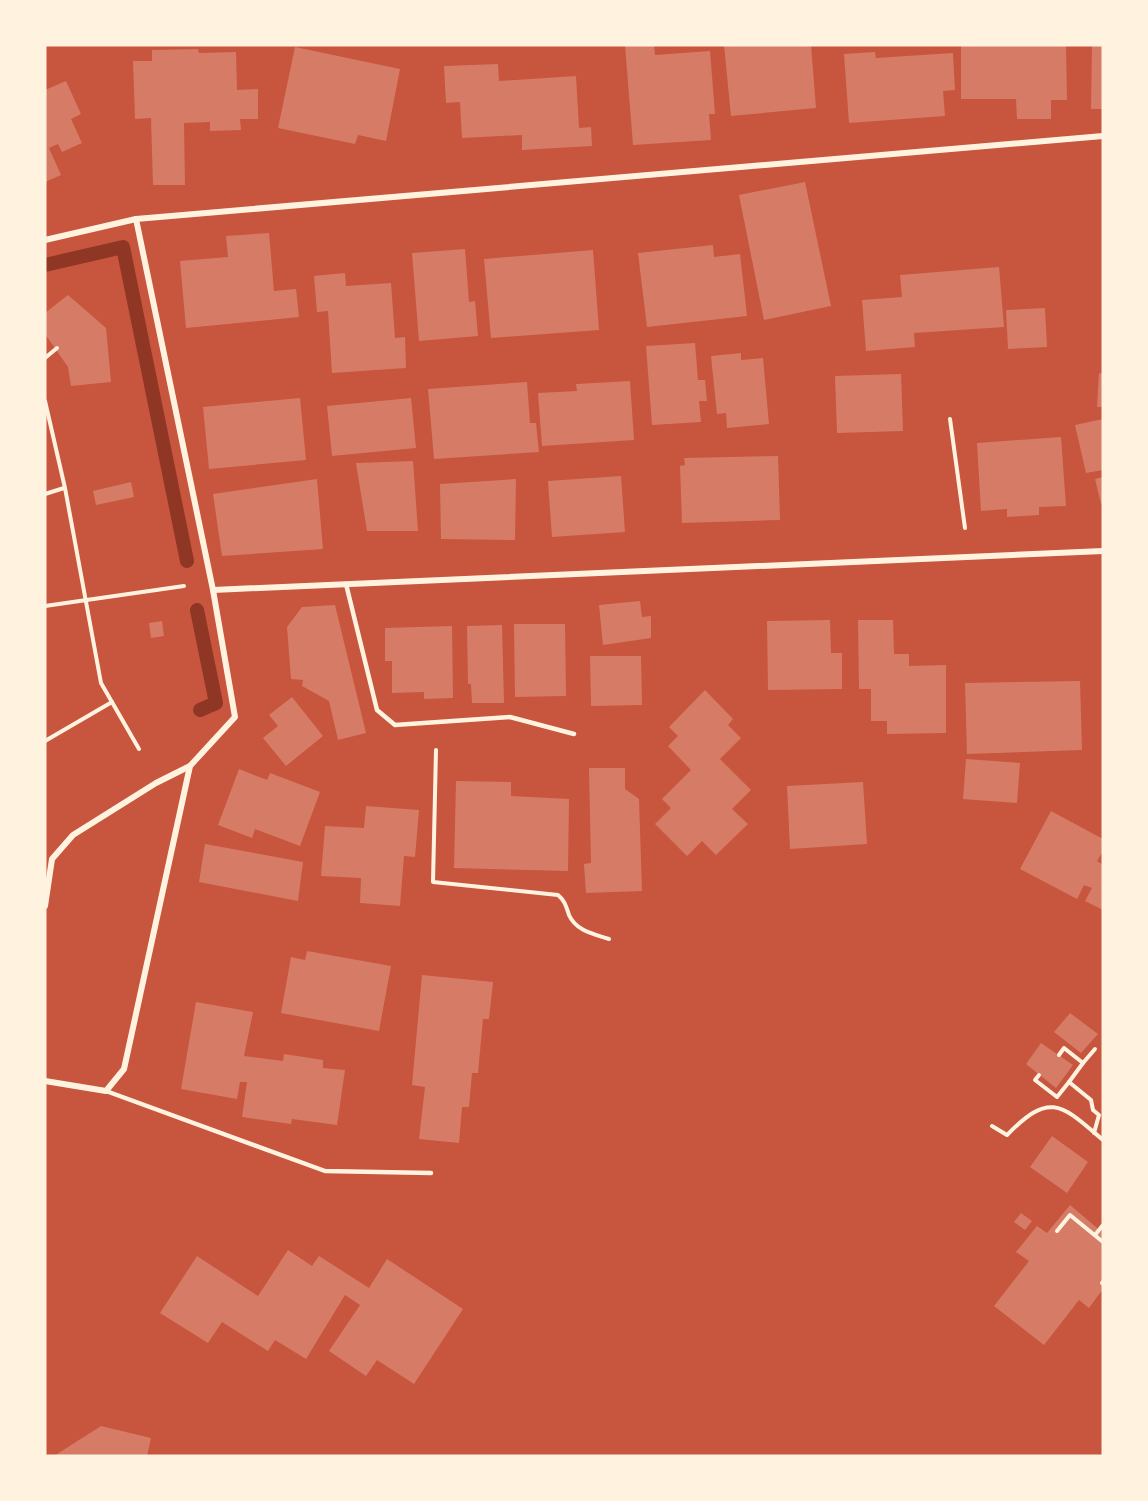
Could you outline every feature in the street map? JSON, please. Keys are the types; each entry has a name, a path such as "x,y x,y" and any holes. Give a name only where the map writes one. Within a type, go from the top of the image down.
{"street":[{"path":"45,240 136,219 1103,136"},
{"path":"45,906 52,859 73,834 156,783 190,766 235,717 213,590 136,219"},
{"path":"213,590 1103,551"},
{"path":"45,1081 106,1091 124,1069 190,766"}],"lane":[{"path":"346,584 377,710 395,725 510,717 574,734"},
{"path":"106,1091 324,1171 431,1173"}],"path":[{"path":"45,358 57,348"},
{"path":"45,401 101,683 139,749"},
{"path":"950,419 969,556"},
{"path":"45,494 64,488"},
{"path":"45,606 199,584 213,590"},
{"path":"45,741 112,702"},
{"path":"434,724 437,764 433,882 558,895 565,901 570,917 582,930 609,939"},
{"path":"1059,1055 1064,1048 1083,1063"},
{"path":"1039,1075 1035,1080 1057,1097 1095,1049"},
{"path":"1069,1082 1091,1100 1093,1110 1100,1115 1094,1133"},
{"path":"992,1126 1007,1135 1025,1116 1045,1106 1060,1107 1103,1140"},
{"path":"1057,1231 1070,1215 1103,1242"},
{"path":"1095,1235 1103,1225"}],"building":[{"path":"625,45 654,45 655,55 710,51 715,114 709,114 711,140 633,145"},
{"path":"724,45 811,45 816,108 731,116"},
{"path":"961,45 1066,45 1067,100 1051,100 1051,119 1017,119 1016,99 961,99"},
{"path":"1092,45 1103,45 1103,109 1091,109"},
{"path":"295,47 400,69 386,141 358,135 355,144 278,128"},
{"path":"198,49 199,53 236,52 237,90 258,89 258,119 240,119 241,130 210,131 210,122 184,123 185,185 153,185 151,118 135,119 133,61 152,61 152,50"},
{"path":"875,52 876,58 953,53 955,90 943,91 945,116 849,123 844,54"},
{"path":"498,64 499,81 576,76 579,128 591,127 592,146 522,150 522,135 462,138 460,102 446,103 444,66"},
{"path":"66,81 81,114 71,119 82,143 62,152 58,144 49,148 61,175 45,182 45,90"},
{"path":"805,182 831,306 764,320 739,195"},
{"path":"269,233 274,291 296,289 299,317 186,328 180,261 228,257 226,236"},
{"path":"713,245 714,257 740,254 747,316 647,327 638,253"},
{"path":"465,249 469,302 475,301 478,336 419,341 412,253"},
{"path":"593,250 599,330 491,338 484,259"},
{"path":"999,267 1004,327 914,333 915,347 866,351 862,300 902,297 900,275"},
{"path":"345,273 346,286 391,283 395,338 405,337 406,368 332,373 328,311 317,312 314,276"},
{"path":"68,295 106,328 111,382 71,386 68,367 45,334 45,313"},
{"path":"1045,308 1047,347 1008,349 1006,310"},
{"path":"695,343 698,380 705,380 707,401 699,401 701,422 652,425 646,346"},
{"path":"741,353 741,360 763,358 769,424 727,428 726,413 717,414 711,356"},
{"path":"1099,373 1103,374 1103,407 1097,407"},
{"path":"901,374 903,431 837,433 835,376"},
{"path":"630,381 634,440 542,446 538,393 577,391 576,384"},
{"path":"527,382 530,423 536,423 539,452 434,459 428,389"},
{"path":"300,398 306,460 209,469 203,407"},
{"path":"411,398 416,448 332,456 327,406"},
{"path":"1103,419 1103,470 1086,473 1075,425"},
{"path":"1061,437 1066,506 1039,507 1039,515 1007,517 1007,509 981,511 977,443"},
{"path":"778,456 780,520 682,523 680,466 685,465 684,458"},
{"path":"413,461 418,531 367,531 356,463"},
{"path":"621,476 625,532 552,537 548,481"},
{"path":"1103,477 1103,504 1101,504 1095,479"},
{"path":"317,479 323,549 222,556 213,494"},
{"path":"516,479 515,540 441,539 440,484"},
{"path":"131,482 134,497 96,505 93,491"},
{"path":"640,601 642,617 651,616 651,638 603,645 599,605"},
{"path":"335,605 366,733 338,740 329,701 302,686 303,680 291,679 287,627 302,607"},
{"path":"830,620 831,653 842,653 842,689 768,690 767,621"},
{"path":"858,620 893,620 894,654 909,654 909,666 946,665 946,733 887,734 887,721 871,721 871,689 859,689"},
{"path":"162,621 164,636 151,638 149,623"},
{"path":"514,624 565,624 566,696 515,697"},
{"path":"502,625 504,703 472,703 471,684 468,684 467,626"},
{"path":"452,626 453,698 424,699 424,692 392,693 392,661 385,661 385,628"},
{"path":"590,656 641,656 642,705 591,706"},
{"path":"1080,681 1082,750 967,754 965,683"},
{"path":"705,690 733,719 728,725 741,738 720,759 751,790 732,809 748,824 716,855 702,841 687,856 655,824 671,808 662,799 691,770 668,746 678,736 669,727"},
{"path":"292,697 323,736 286,766 263,738 278,726 269,715"},
{"path":"966,759 1020,763 1017,803 963,799"},
{"path":"589,768 625,768 625,789 639,799 642,891 586,893 584,864 591,863"},
{"path":"239,769 267,780 270,773 320,792 300,846 255,829 252,838 218,825"},
{"path":"456,781 511,782 511,796 569,799 568,871 454,868"},
{"path":"863,782 867,844 790,849 787,786"},
{"path":"366,806 419,810 415,857 404,856 400,906 360,903 361,878 321,876 325,826 364,828"},
{"path":"1051,811 1103,839 1103,851 1097,861 1103,865 1103,910 1085,901 1092,888 1084,885 1077,899 1020,869"},
{"path":"205,844 303,862 298,901 199,882"},
{"path":"307,951 391,966 379,1031 281,1013 291,957 305,960"},
{"path":"422,975 493,982 489,1019 483,1019 478,1073 472,1073 469,1107 462,1107 459,1143 419,1139 425,1087 412,1085"},
{"path":"196,1002 253,1012 244,1056 283,1061 284,1054 323,1060 323,1068 345,1070 337,1125 292,1119 291,1124 242,1117 247,1082 240,1082 237,1099 181,1089"},
{"path":"1070,1013 1098,1034 1081,1053 1054,1032"},
{"path":"1041,1043 1073,1065 1056,1088 1026,1064"},
{"path":"1052,1136 1088,1162 1067,1193 1030,1167"},
{"path":"1070,1205 1103,1233 1103,1289 1089,1308 1079,1300 1044,1345 994,1306 1029,1261 1016,1252 1037,1226 1047,1233"},
{"path":"1021,1213 1032,1221 1025,1230 1014,1222"},
{"path":"288,1250 312,1266 319,1256 369,1288 387,1259 463,1309 414,1384 377,1360 366,1376 329,1351 360,1305 345,1295 306,1359 275,1340 268,1351 222,1322 208,1343 160,1313 197,1256 258,1296"},
{"path":"101,1426 151,1438 147,1456 54,1456"}],"waterway":[{"path":"45,265 123,247 187,561"},
{"path":"197,610 216,703 200,710"}]}
